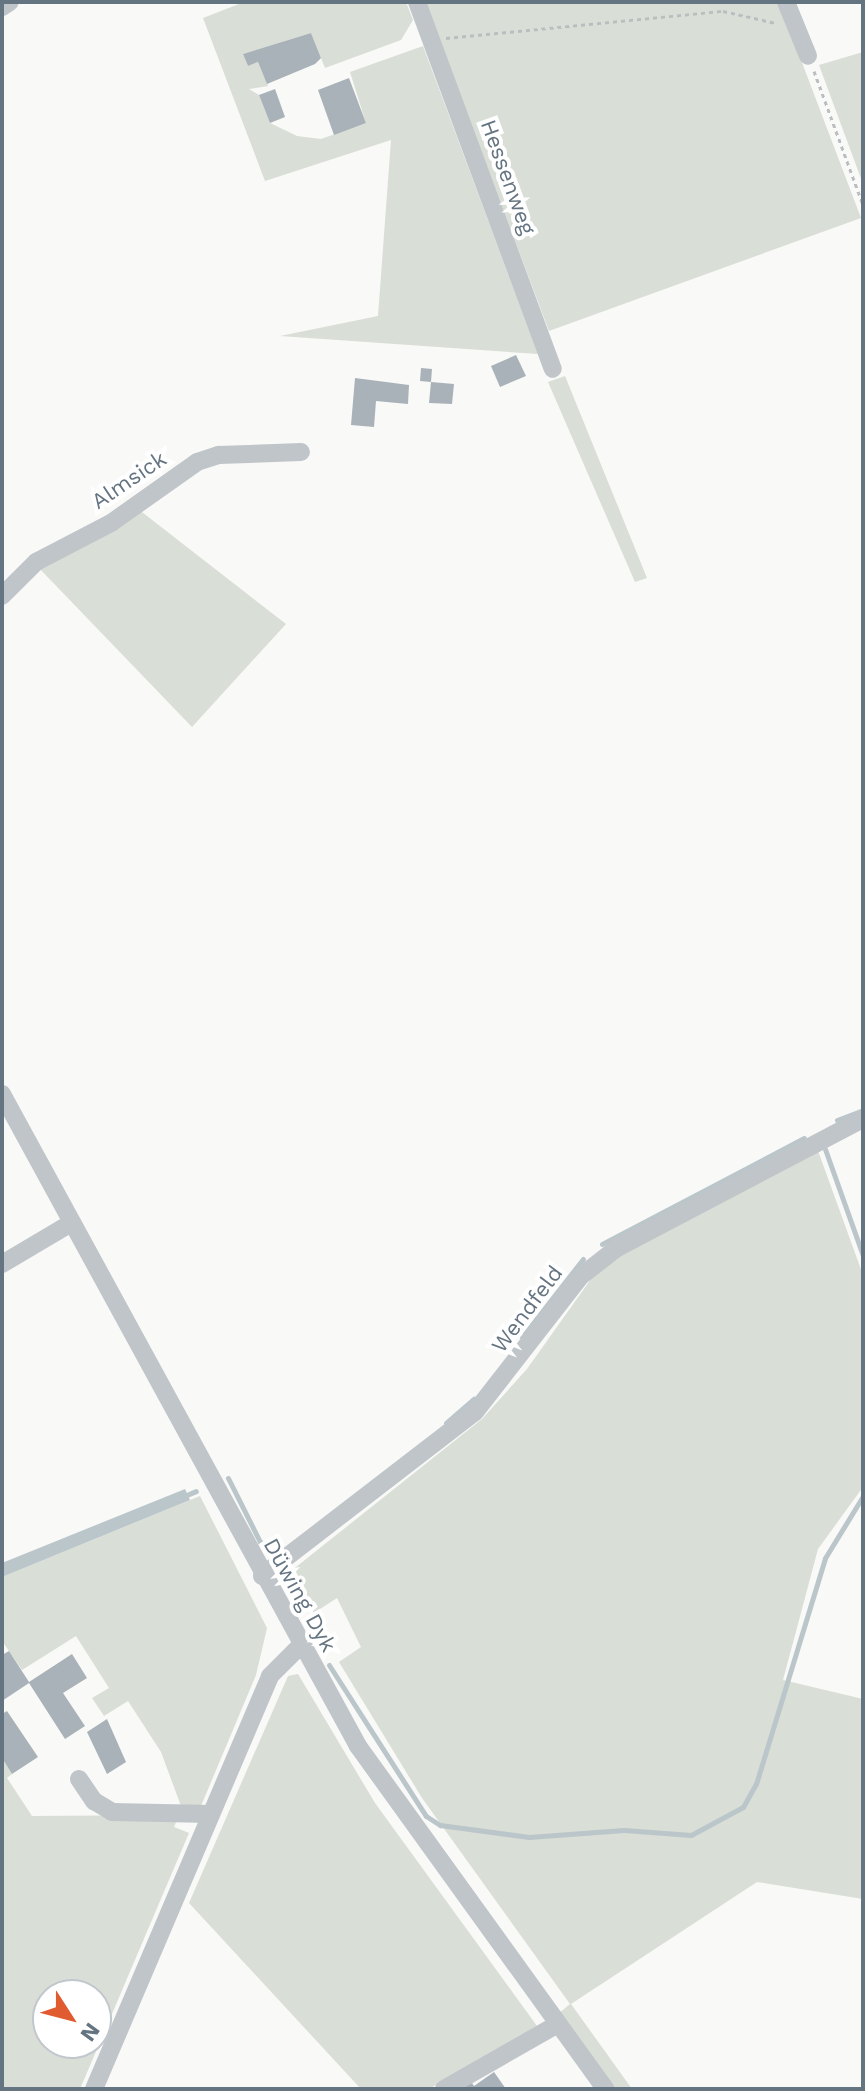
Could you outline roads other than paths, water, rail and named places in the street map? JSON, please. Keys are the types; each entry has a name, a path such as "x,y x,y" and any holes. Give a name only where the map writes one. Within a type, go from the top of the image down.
{"street":[{"path":"2,7 10,2"},
{"name":"Hessenweg","path":"417,2 553,369"},
{"path":"786,2 808,56"},
{"name":"Almsick","path":"2,596 36,562 111,523 197,462 219,455 301,452"},
{"name":"Düwing Dyk","path":"2,1094 300,1646 382,1782 605,2089"},
{"name":"Wendfeld","path":"262,1576 475,1412 581,1276 617,1248 863,1119"},
{"path":"2,1264 71,1223"},
{"path":"94,2089 270,1676 300,1646"},
{"path":"79,1779 94,1801 112,1812 211,1814"},
{"path":"444,2089 558,2024"}],"waterway":[{"path":"837,1120 863,1110"},
{"path":"602,1244 804,1138"},
{"path":"825,1149 863,1256"},
{"path":"522,1337 583,1259"},
{"path":"446,1423 474,1399"},
{"path":"228,1478 260,1542 269,1552 279,1553"},
{"path":"182,1497 196,1491"},
{"path":"329,1665 426,1816 440,1825 529,1837 624,1830 691,1835 743,1807 756,1784 825,1558 863,1496"},
{"path":"286,1579 301,1606"}]}
